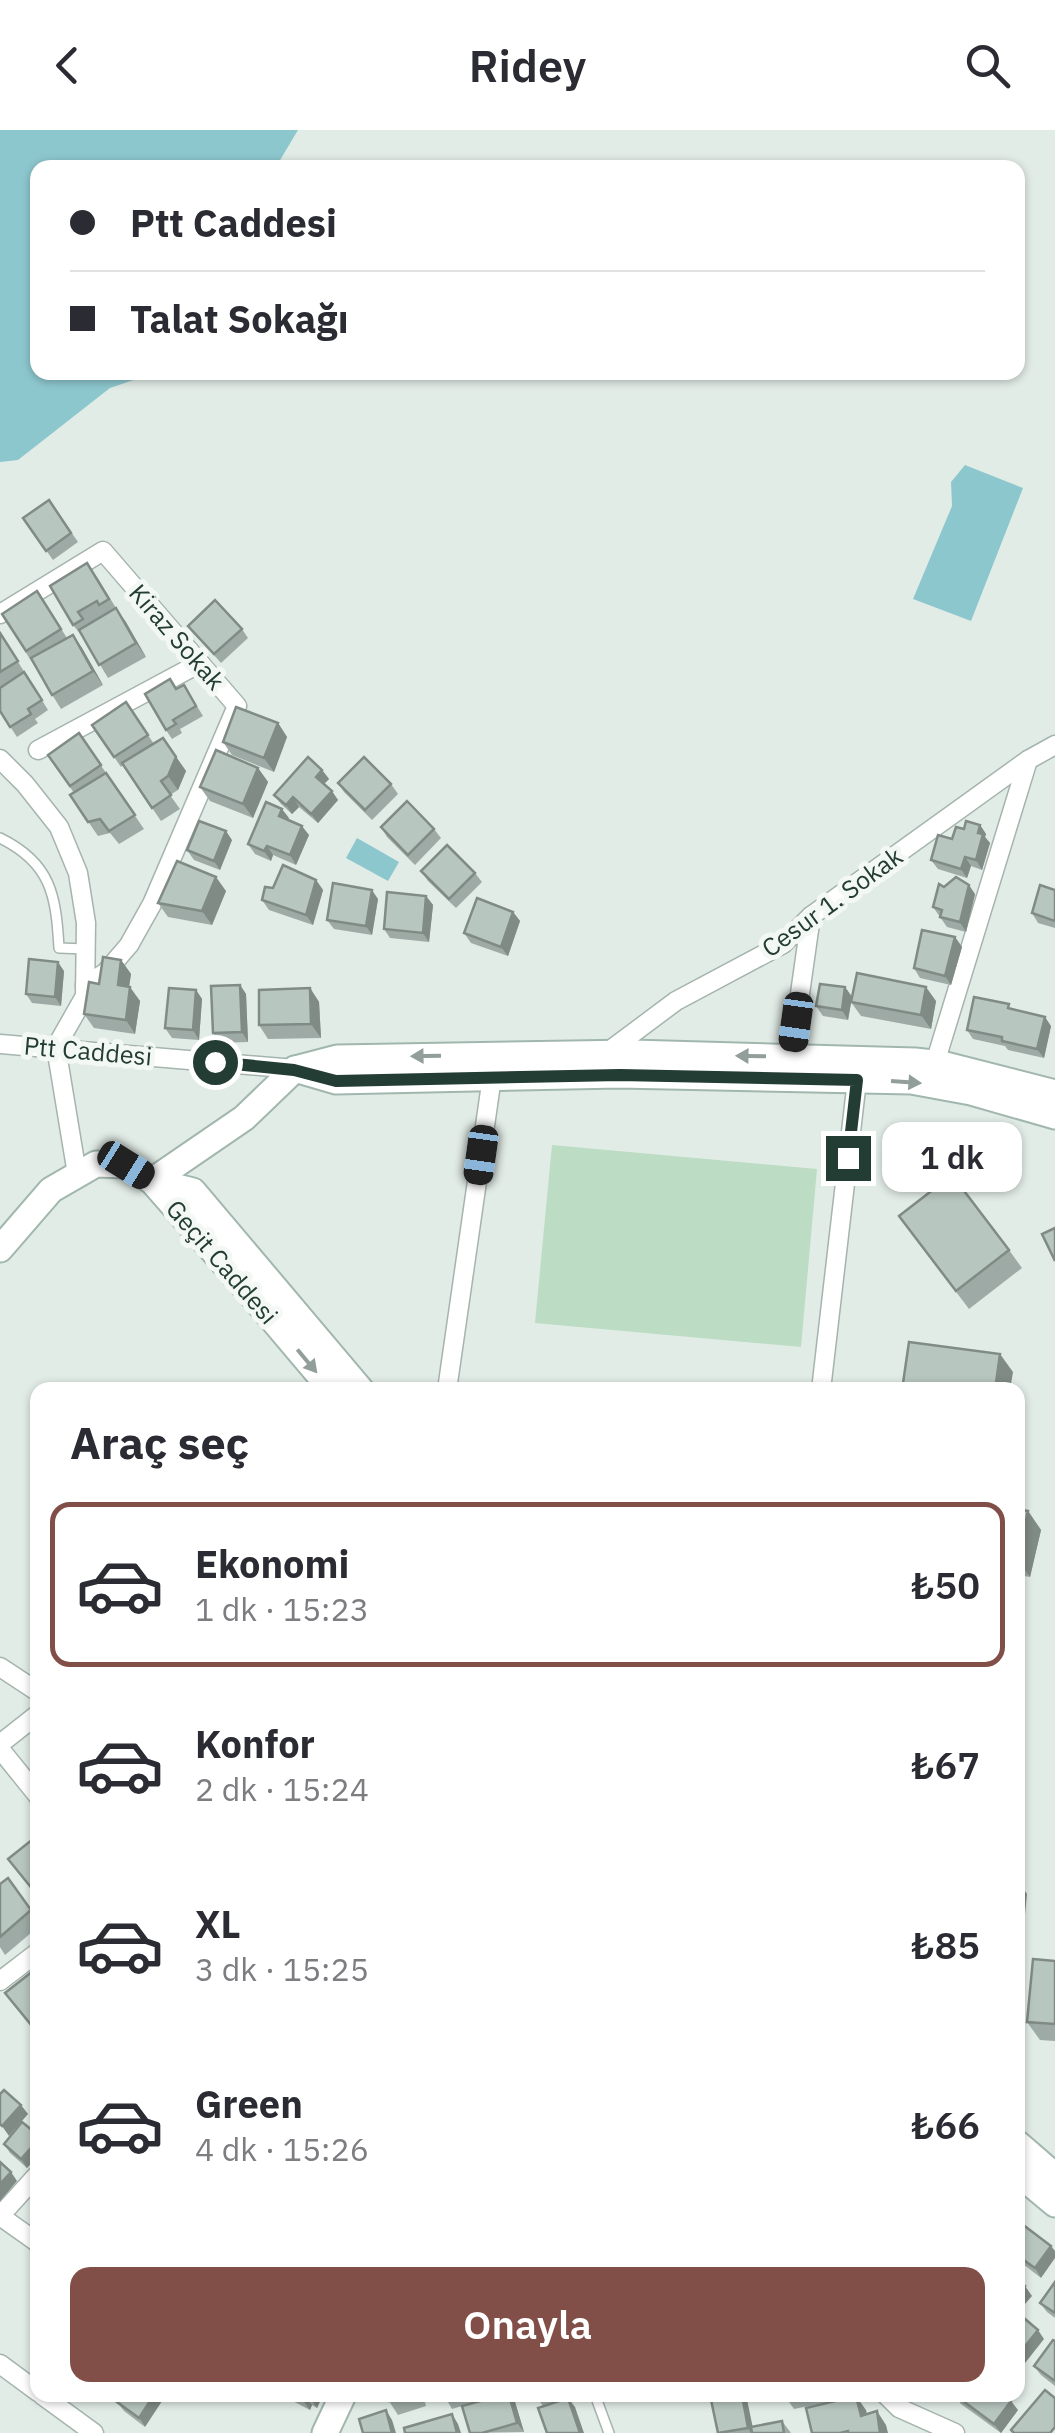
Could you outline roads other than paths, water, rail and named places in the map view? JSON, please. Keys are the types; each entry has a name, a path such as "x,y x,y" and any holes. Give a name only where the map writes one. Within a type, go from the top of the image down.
{"street":[{"name":"Kiraz Sokak","path":"0,614 103,551 237,706 144,918 129,945 106,973 85,985"},
{"path":"38,750 200,663"},
{"name":"Cesur 1. Sokak","path":"605,1054 676,1001 784,944 810,916 1028,760 1055,745"},
{"path":"0,759 59,827 78,874 86,924 84,996 56,1047 78,1174"},
{"path":"935,1063 1028,760"},
{"path":"791,1057 810,916"},
{"name":"Ptt Caddesi","path":"0,1044 294,1070 336,1081 620,1075 911,1081 941,1085 1055,1116"},
{"name":"Ptt Caddesi","path":"294,1070 337,1058 605,1054 880,1059 935,1063 1055,1093"},
{"path":"0,1249 51,1190 96,1164 126,1165 152,1181 244,1118 294,1070"},
{"path":"448,1382 492,1077"},
{"path":"822,1382 857,1080"},
{"name":"Geçit Caddesi","path":"152,1181 325,1382"},
{"name":"Geçit Caddesi","path":"152,1181 192,1191 354,1382"},
{"path":"0,1667 30,1687"},
{"path":"30,1721 0,1746 30,1785"},
{"path":"0,1981 30,1958"},
{"path":"1025,2150 1055,2176"},
{"path":"1025,2178 1055,2204"},
{"path":"30,2183 0,2216 30,2237"},
{"path":"0,2364 30,2386"},
{"path":"51,2402 94,2433"},
{"path":"325,2433 340,2402"},
{"path":"893,2402 955,2433"}],"lane":[{"path":"0,838 28,854 45,874 59,948 86,950"},
{"path":"598,2402 609,2433"}],"water":[{"path":"0,130 298,130 280,160 30,160 30,380 133,380 110,388 18,460 0,462"},
{"path":"965,465 1023,488 971,621 913,599 952,506 951,482"},
{"path":"357,838 399,862 388,881 346,858"}]}
